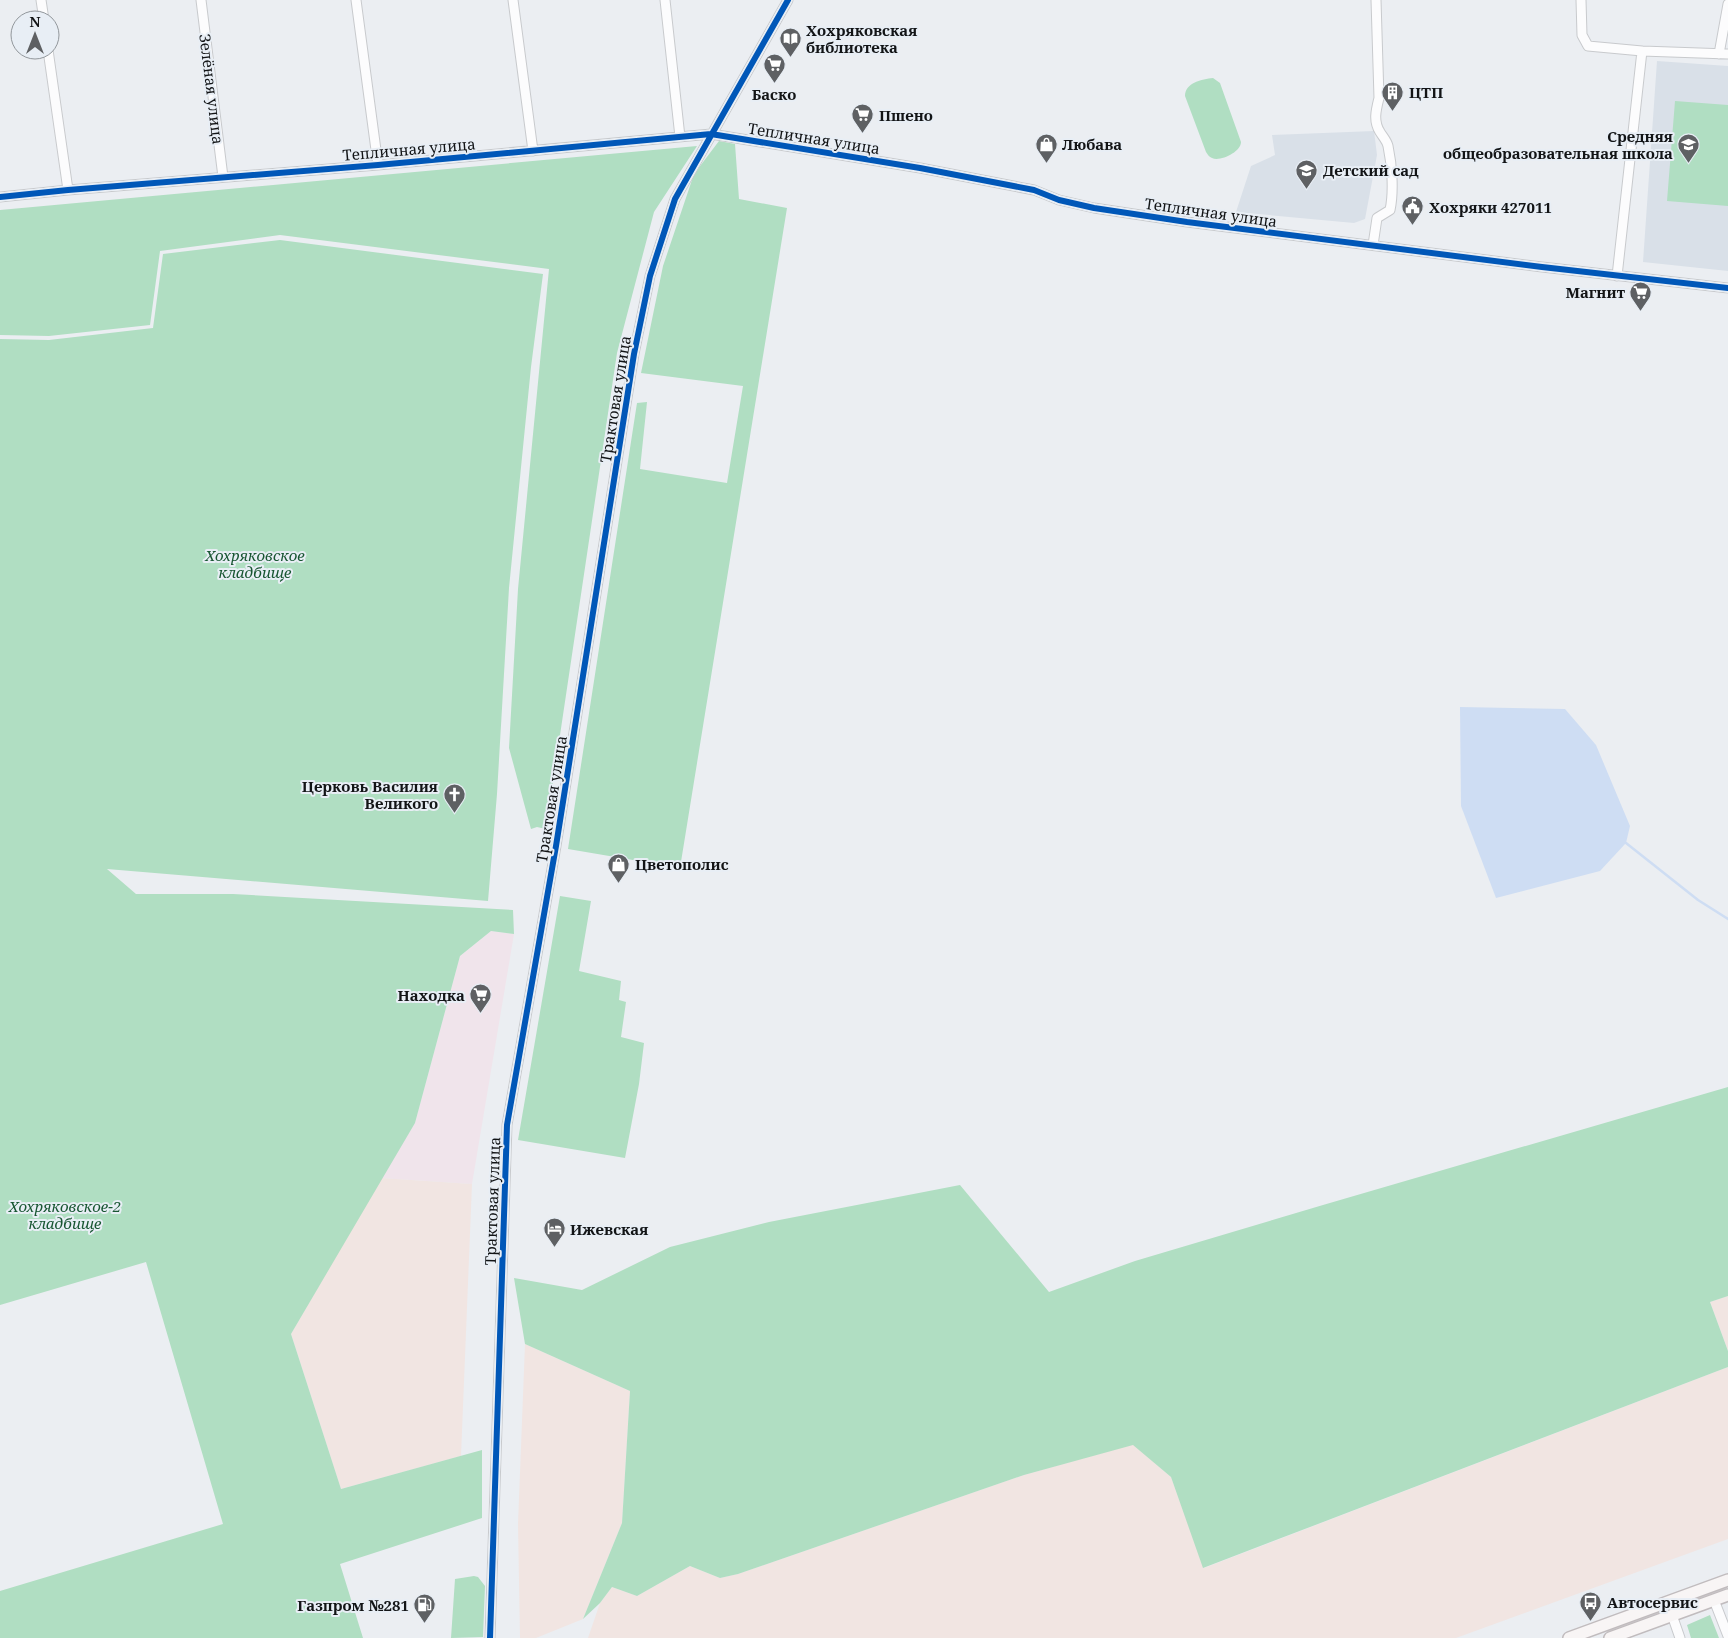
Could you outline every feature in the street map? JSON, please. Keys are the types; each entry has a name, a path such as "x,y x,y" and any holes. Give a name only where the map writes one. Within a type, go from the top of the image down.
{"main road":[{"path":"1568,1638 1728,1580"},
{"path":"1610,1638 1728,1595"}],"street":[{"name":"Зелёная улица","path":"201,0 223,177"},
{"path":"356,0 378,165"},
{"path":"513,0 533,151"},
{"path":"665,0 680,136"},
{"name":"Трактовая улица","path":"490,1638 507,1125 553,865 634,354 650,276 675,199 788,0"},
{"path":"1373,245 1378,218 1390,210 1393,197 1388,144 1375,121 1379,98 1376,0"},
{"path":"1581,0 1582,35 1588,46 1642,51 1723,54 1728,4"},
{"path":"1618,276 1642,51"},
{"path":"49,60 68,190"},
{"name":"Тепличная улица","path":"0,197 711,134 920,168 1024,188 1046,193 1059,200 1094,208 1187,222 1728,288"},
{"path":"1714,1600 1728,1636"},
{"path":"1672,1615 1680,1638"}],"shaded area":[{"name":"Средняя общеобразовательная школа","path":"1657,61 1728,66 1728,271 1643,262"},
{"name":"Детский сад","path":"1374,131 1377,155 1365,219 1354,223 1236,212 1251,166 1275,155 1272,135"},
{"path":"491,931 514,934 472,1184 381,1178 415,1123 460,956"},
{"path":"381,1178 472,1184 461,1456 341,1489 291,1334"},
{"path":"1728,1296 1728,1351 1710,1302"},
{"path":"525,1344 630,1391 622,1523 583,1619 536,1638 520,1638 518,1524"},
{"path":"1728,1367 1728,1539 1456,1638 588,1638 600,1603 612,1587 637,1596 690,1566 720,1578 738,1574 1024,1475 1133,1444 1171,1477 1204,1568"}],"green space":[{"path":"1213,78 1220,83 1241,142 1234,153 1220,159 1210,157 1206,152 1185,96 1191,85"},
{"path":"1675,101 1728,105 1728,206 1667,201"},
{"path":"719,141 735,144 739,199 787,208 680,868 568,849 637,403 647,402 640,469 727,483 743,386 641,373 663,266 694,174"},
{"path":"697,146 654,212 617,353 546,829 537,827 531,829 509,748 518,589 549,269 280,235 160,251 150,325 49,336 0,335 0,210"},
{"path":"280,240 543,274 531,367 509,588 497,794 488,901 107,869 136,894 233,894 513,910 514,934 491,931 460,956 415,1123 291,1334 341,1489 482,1450 482,1518 340,1564 363,1638 0,1638 0,1591 223,1524 146,1262 0,1305 0,339 49,340 153,328 163,254"},
{"path":"560,896 591,901 579,971 621,981 619,1000 626,1002 621,1037 644,1043 639,1084 625,1158 518,1140"},
{"path":"1728,1087 1728,1296 1710,1302 1728,1351 1728,1367 1203,1568 1171,1477 1133,1445 1024,1475 738,1574 720,1578 690,1566 637,1596 612,1587 600,1603 583,1619 622,1523 630,1391 525,1344 514,1278 582,1290 670,1247 769,1222 960,1185 1049,1292 1135,1261"},
{"path":"478,1577 485,1586 483,1637 451,1638 455,1579"},
{"path":"1710,1615 1719,1638 1691,1638 1687,1625"}],"water":[{"path":"1460,707 1565,709 1596,745 1630,826 1626,843 1600,871 1496,898 1461,806"}],"waterway":[{"path":"1626,843 1698,900 1728,919"}],"cycle path":[{"path":"490,1638 507,1125 556,846 634,354 650,276 675,199 788,0"},
{"path":"0,197 711,134 920,168 1034,190 1059,200 1094,208 1187,222 1542,267 1728,288"}],"place":[{"name":"Хохряковская библиотека","path":"790,58"},
{"name":"Баско","path":"774,84"},
{"name":"ЦТП","path":"1393,111"},
{"name":"Пшено","path":"863,134"},
{"name":"Любава","path":"1046,163"},
{"name":"Средняя общеобразовательная школа","path":"1689,164"},
{"name":"Детский сад","path":"1307,189"},
{"name":"Хохряки 427011","path":"1413,226"},
{"name":"Магнит","path":"1641,311"},
{"name":"Церковь Василия Великого","path":"454,814"},
{"name":"Цветополис","path":"619,883"},
{"name":"Находка","path":"481,1014"},
{"name":"Ижевская","path":"554,1248"},
{"name":"Автосервис","path":"1591,1621"},
{"name":"Газпром №281","path":"425,1624"}],"park label":[{"name":"Хохряковское кладбище","path":"255,564"},
{"name":"Хохряковское-2 кладбище","path":"65,1214"}]}
